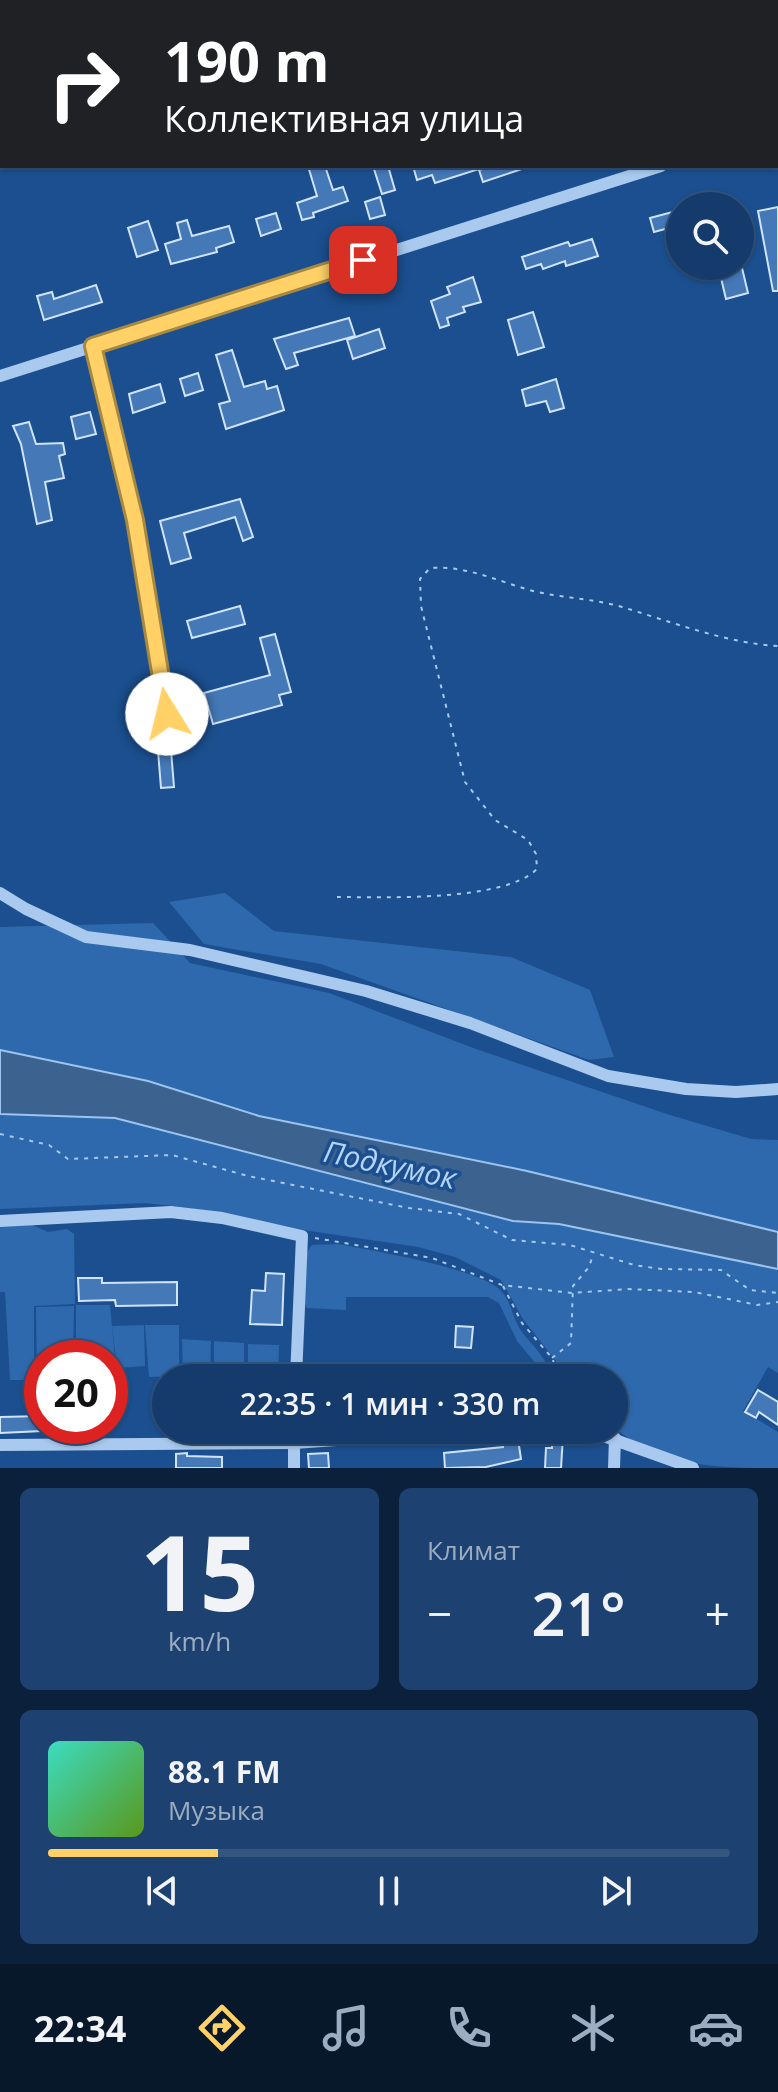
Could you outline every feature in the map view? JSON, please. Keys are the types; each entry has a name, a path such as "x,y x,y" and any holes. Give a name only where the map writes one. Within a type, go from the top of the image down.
{"street":[{"path":"0,376 655,168"},
{"path":"93,346 135,520 167,714"},
{"path":"0,893 26,909 86,937 190,950 366,991 470,1023 608,1076 686,1089 736,1092 778,1089"},
{"path":"0,1221 171,1212 222,1218 302,1236 297,1364"},
{"path":"0,1445 152,1440"},
{"path":"294,1444 294,1468"},
{"path":"614,1468 615,1444"},
{"path":"628,1444 656,1457 693,1468"}],"path":[{"path":"337,897 442,898 527,880 537,869 536,854 528,840 495,820 465,782 421,606 420,579 430,568 448,567 472,572 536,591 620,606 754,645 778,646"},
{"path":"0,1134 49,1145 68,1159 172,1155 237,1174 409,1208 459,1214 512,1240 562,1244 634,1265 661,1269 721,1270 750,1290 778,1293"},
{"path":"302,1236 432,1258 502,1285 572,1293 628,1289 694,1292 757,1305 778,1302"},
{"path":"552,1358 571,1343 573,1286 589,1267 593,1253"},
{"path":"502,1285 522,1323 554,1364"}],"shaded area":[{"path":"225,893 274,931 511,957 590,990 614,1057 589,1060 321,964 204,944 169,902"},
{"path":"153,923 190,963 329,993 476,1049 670,1115 751,1139 778,1140 778,1232 527,1171 259,1116 148,1081 0,1050 0,927"},
{"path":"0,1114 115,1118 513,1221 559,1224 778,1269 778,1373 768,1367 743,1411 778,1432 778,1468 692,1463 651,1451 632,1441 628,1438 628,1364 558,1364 523,1319 501,1280 455,1257 418,1247 145,1203 0,1209"},
{"path":"32,1225 48,1232 67,1229 74,1234 75,1304 34,1306 34,1340 24,1340 24,1380 10,1380 5,1292 0,1292 0,1226"},
{"path":"338,1244 426,1262 492,1284 506,1297 519,1327 546,1364 536,1364 517,1341 499,1303 488,1297 346,1297 346,1310 306,1308 303,1275 305,1258 312,1245"},
{"path":"76,1305 110,1305 113,1340 76,1340"},
{"path":"74,1306 73,1340 36,1340 36,1307"},
{"path":"144,1325 145,1366 128,1367 128,1340 114,1340 112,1326"},
{"path":"145,1325 179,1325 179,1364 152,1364 152,1377 149,1377"},
{"path":"182,1339 211,1341 210,1364 183,1364"},
{"path":"214,1341 244,1343 244,1364 214,1364"},
{"path":"248,1344 279,1345 278,1364 248,1364"}],"water":[{"name":"Подкумок","path":"0,1050 148,1081 259,1116 527,1171 778,1232 778,1269 559,1224 513,1221 115,1118 0,1114"}],"building":[{"path":"309,168 326,168 333,190 343,187 348,201 302,220 297,203 317,196"},
{"path":"374,168 389,168 395,190 382,194"},
{"path":"414,168 482,168 435,183 432,175 417,180"},
{"path":"484,168 525,168 483,182 479,170"},
{"path":"380,197 385,215 370,219 365,202"},
{"path":"778,207 778,291 773,291 758,211"},
{"path":"276,213 281,229 261,236 256,219"},
{"path":"666,214 666,229 654,232 650,218"},
{"path":"187,220 192,236 229,226 234,242 216,248 217,252 171,264 165,244 181,239 177,223"},
{"path":"148,221 158,250 137,257 128,228"},
{"path":"592,239 598,256 566,266 565,261 543,269 541,264 526,269 522,257 568,242 570,246"},
{"path":"473,277 481,302 463,307 465,312 447,318 449,325 440,328 431,301 450,294 447,287"},
{"path":"721,280 745,280 748,293 726,299"},
{"path":"96,285 102,302 44,320 37,296 52,292 54,299"},
{"path":"533,312 544,347 518,355 508,320"},
{"path":"349,318 355,336 294,353 298,365 286,369 274,339"},
{"path":"379,329 385,348 353,359 347,340"},
{"path":"232,350 244,387 265,381 267,389 277,386 284,410 226,429 219,404 230,401 216,355"},
{"path":"198,373 203,390 185,396 180,379"},
{"path":"556,379 564,408 550,412 546,401 526,406 522,390"},
{"path":"160,384 165,402 133,413 129,394"},
{"path":"90,412 96,434 76,439 71,417"},
{"path":"29,422 36,444 63,443 65,454 59,456 64,478 45,482 52,520 37,524 21,444 13,426"},
{"path":"240,499 253,537 243,541 235,517 184,533 191,558 171,564 160,521"},
{"path":"240,606 245,624 192,638 187,621"},
{"path":"275,634 291,692 279,695 282,705 213,724 204,693 270,675 260,638"},
{"path":"171,750 174,787 161,788 158,751"},
{"path":"266,1273 284,1274 282,1325 250,1324 252,1290 265,1291"},
{"path":"78,1278 102,1278 102,1283 177,1282 177,1305 116,1306 115,1300 79,1301"},
{"path":"456,1326 473,1327 471,1348 455,1347"},
{"path":"758,1390 778,1402 778,1425 759,1412 756,1418 745,1412"},
{"path":"24,1416 24,1432 0,1433 0,1417"},
{"path":"502,1444 519,1444 521,1459 486,1467 445,1468 444,1453 503,1447"},
{"path":"552,1444 562,1444 561,1468 545,1468 546,1448 552,1448"},
{"path":"187,1453 187,1456 222,1457 222,1468 176,1468 176,1454"},
{"path":"328,1453 329,1468 309,1468 308,1454"}],"route":[{"path":"167,714 135,520 93,346 363,260"}]}
